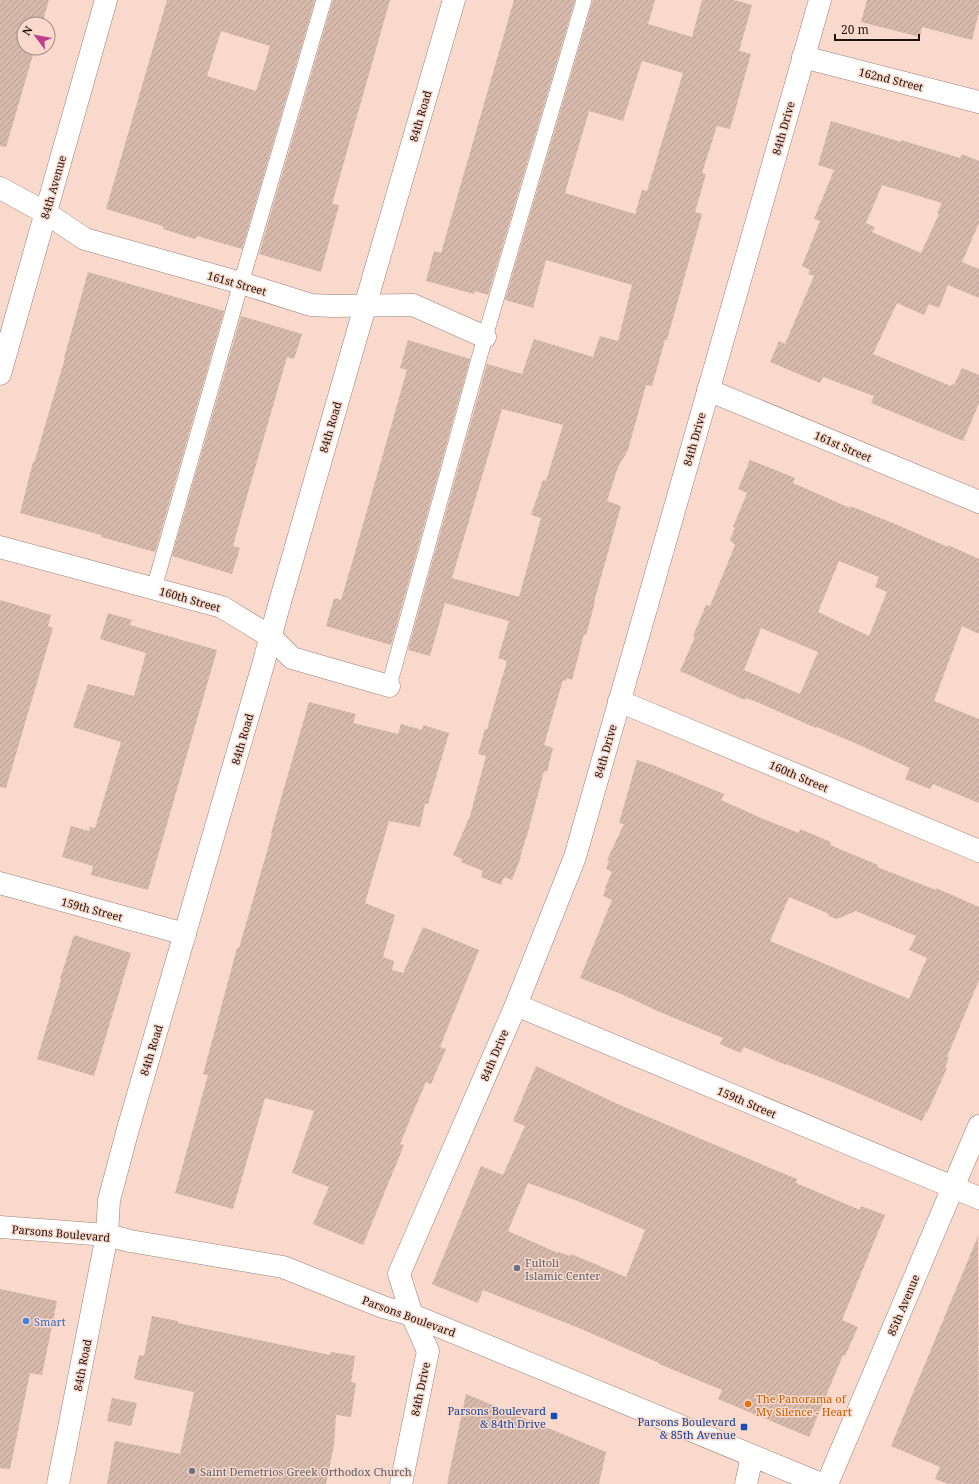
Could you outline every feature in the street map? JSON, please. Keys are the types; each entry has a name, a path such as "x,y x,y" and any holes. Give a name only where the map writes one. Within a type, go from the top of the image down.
{"street":[{"name":"84th Avenue","path":"0,374 106,0"},
{"name":"84th Road","path":"58,1484 107,1235 109,1200 128,1129 454,0"},
{"name":"84th Drive","path":"401,1484 428,1350 412,1315 399,1274 516,1005 575,857 820,0"},
{"name":"162nd Street","path":"803,57 979,102"},
{"name":"161st Street","path":"0,188 46,213 84,239 241,283 311,305 412,305 485,336"},
{"name":"161st Street","path":"708,390 979,502"},
{"name":"160th Street","path":"0,547 222,607 271,637 292,658 389,686"},
{"name":"160th Street","path":"619,701 979,851"},
{"name":"159th Street","path":"0,883 185,934"},
{"name":"159th Street","path":"516,1005 979,1198"},
{"name":"85th Avenue","path":"827,1484 954,1188 979,1126"},
{"name":"Parsons Boulevard","path":"0,1227 107,1235 130,1241 283,1267 383,1307 412,1315 820,1484"},
{"path":"746,1484 752,1456"}],"lane":[{"path":"154,588 324,0"},
{"path":"389,686 485,336 584,0"}],"building":[{"path":"0,0 49,0 44,16 16,16 16,56 33,56 6,147 0,146"},
{"path":"167,0 315,0 242,249 197,236 195,239 163,229 163,226 106,209","holes":["221,31 270,46 256,91 207,76"]},
{"path":"333,0 390,0 332,204 339,205 321,272 259,254"},
{"path":"514,0 575,0 488,295 475,291 474,294 426,281 434,251 441,253"},
{"path":"593,0 655,0 648,24 692,37 702,0 734,0 752,5 739,51 751,54 730,129 717,126 702,173 706,174 695,212 702,214 667,340 665,340 652,386 646,385 628,450 618,467 607,501 621,506 586,635 584,634 572,680 567,678 566,681 563,680 544,745 553,748 547,772 544,771 521,857 512,880 504,877 501,885 481,877 483,871 461,862 462,859 453,855 470,816 486,756 478,754 507,661 498,658 509,621 445,603 430,656 408,650 487,364 522,374 534,339 593,357 600,336 618,341 632,285 546,260 533,308 505,300","holes":["642,61 683,73 647,191 642,190 635,214 565,193 589,111 623,121","502,409 563,425 546,481 543,480 531,515 541,518 519,597 452,578"]},
{"path":"867,0 979,0 979,12 972,40 922,27 920,37 861,22"},
{"path":"831,121 960,158 962,154 979,161 979,223 962,262 979,269 979,298 948,285 939,308 929,304 924,315 897,303 873,354 951,386 952,384 954,385 962,368 979,375 979,403 963,441 871,403 874,396 823,377 820,383 770,362 779,341 785,344 814,276 808,274 810,270 802,266 820,221 814,219 834,170 818,165","holes":["882,185 942,203 937,213 939,214 921,253 872,232 875,227 866,223"]},
{"path":"88,272 224,311 155,552 101,537 101,535 20,513 33,462 34,463 65,358"},
{"path":"241,316 302,334 294,359 287,357 233,546 240,548 232,574 172,556"},
{"path":"408,340 470,359 391,645 326,626 334,598 341,600 354,556 407,370 400,368"},
{"path":"750,460 795,478 793,483 850,508 850,506 979,559 979,634 962,626 934,701 979,719 979,803 933,784 930,789 905,779 910,768 817,727 816,728 757,702 746,698 745,700 680,671 695,637 693,636 706,605 710,606 735,545 730,540 735,528 733,527 747,493 738,489","holes":["839,561 879,577 875,587 887,592 869,636 818,612","761,628 818,652 800,694 744,670"]},
{"path":"0,600 51,615 48,626 53,628 6,788 0,787"},
{"path":"108,613 132,620 130,625 217,650 148,890 91,875 93,866 62,857 71,826 89,831 90,827 95,828 121,742 73,727 88,684 134,696 146,653 100,639"},
{"path":"309,702 356,714 353,723 398,734 401,724 422,730 423,725 449,733 428,804 425,804 420,827 389,821 365,903 395,915 383,957 394,961 392,970 403,973 423,927 479,950 440,1047 446,1049 431,1084 426,1082 414,1110 400,1144 404,1145 363,1245 313,1224 329,1187 292,1173 314,1111 265,1098 233,1209 175,1193 208,1075 203,1074 237,948 239,948"},
{"path":"637,760 724,794 721,800 761,818 799,833 800,829 831,842 830,845 878,865 877,867 936,890 936,888 979,907 979,980 947,1057 949,1058 945,1067 947,1068 922,1121 835,1083 786,1065 744,1047 741,1053 720,1044 723,1038 580,978 612,900 603,896 612,872 606,869 609,861 607,860 624,824 619,823","holes":["789,897 827,913 829,916 837,919 856,911 916,936 909,950 927,958 909,999 770,941"]},
{"path":"74,935 131,953 94,1076 37,1059"},
{"path":"536,1066 622,1106 797,1179 796,1183 860,1210 861,1206 885,1215 842,1320 858,1327 845,1356 843,1355 809,1437 718,1399 722,1390 659,1364 579,1328 483,1290 478,1303 432,1284 481,1166 503,1175 525,1126 513,1121","holes":["528,1183 575,1200 645,1230 626,1277 571,1254 570,1256 559,1252 558,1253 508,1231"]},
{"path":"978,1236 979,1484 948,1484 935,1479 940,1467 891,1446"},
{"name":"Smart","path":"0,1289 57,1301 42,1375 30,1373 10,1469 0,1468"},
{"path":"152,1316 178,1321 178,1323 330,1355 331,1352 355,1356 351,1382 356,1383 351,1417 336,1415 334,1445 326,1484 107,1484 115,1441 180,1454 194,1392 134,1379 139,1355 144,1356"},
{"path":"466,1394 606,1452 599,1484 447,1484"},
{"path":"112,1398 137,1403 131,1426 107,1421"}],"place":[{"name":"Fultoli Islamic Center","path":"517,1268"},
{"name":"Smart","path":"26,1321"},
{"name":"The Panorama of My Silence - Heart","path":"748,1404"},
{"name":"Parsons Boulevard & 84th Drive","path":"554,1416"},
{"name":"Parsons Boulevard & 85th Avenue","path":"744,1427"},
{"name":"Saint Demetrios Greek Orthodox Church","path":"192,1471"}]}
